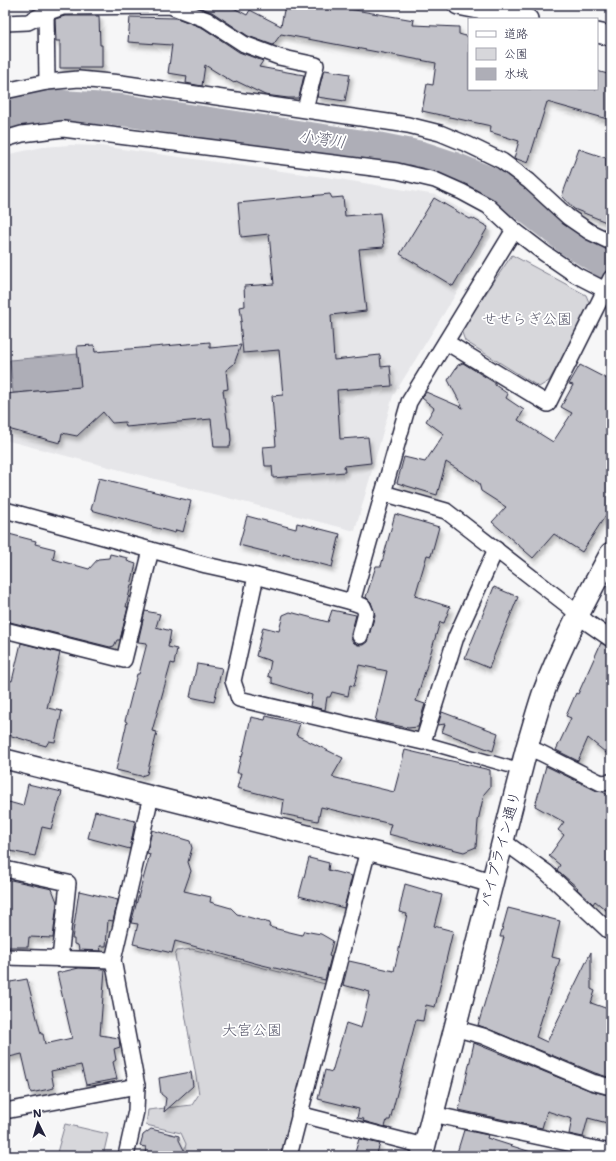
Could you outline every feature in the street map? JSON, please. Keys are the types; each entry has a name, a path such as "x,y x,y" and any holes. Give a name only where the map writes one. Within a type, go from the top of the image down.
{"main road":[{"name":"パイプライン通り","path":"423,1151 526,747 544,693 578,614 611,553"}],"street":[{"path":"458,5 523,18"},
{"path":"5,23 28,22 63,7 170,6 207,20 244,44 279,57 316,65 305,109"},
{"path":"46,13 47,82"},
{"path":"598,33 611,36"},
{"path":"5,91 47,82 79,79 121,83 408,125 440,133 469,144 502,161 529,181 568,216 590,232 611,242"},
{"path":"5,139 22,134 63,128 397,171 435,180 488,206 514,230 576,275 609,287 548,404 446,342"},
{"path":"352,602 409,402 514,230"},
{"path":"383,493 446,511 611,639"},
{"path":"5,510 151,550 352,602 363,606 366,613 360,636"},
{"path":"424,742 456,637 496,549"},
{"path":"5,630 124,660 151,550"},
{"path":"256,576 233,681 239,699 424,742 521,770"},
{"path":"526,747 601,783 611,782"},
{"path":"5,759 368,850 491,883"},
{"path":"126,1156 136,1111 137,1086 113,960 151,796"},
{"path":"503,841 546,872 611,933"},
{"path":"289,1156 368,850"},
{"path":"5,869 68,883 60,959"},
{"path":"5,957 113,960"},
{"path":"454,1028 483,1036 592,1082 611,1087"},
{"path":"5,1111 137,1086"},
{"path":"299,1114 423,1151"},
{"path":"432,1114 610,1152"}],"shaded area":[{"path":"70,145 100,146 339,179 436,195 488,224 491,237 393,396 355,531 5,440 5,155 43,147"}],"green space":[{"name":"せせらぎ公園","path":"512,255 586,295 591,307 549,381 539,387 465,341 461,330"},
{"name":"大宮公園","path":"192,949 329,985 284,1156 183,1156 186,1144 181,1133 146,1125 148,1110 192,1105 199,1094 175,955 177,951"},
{"path":"65,1124 108,1134 103,1156 56,1156"}],"water":[{"path":"78,354 81,387 13,393 10,360"}],"building":[{"path":"194,5 228,5 247,15 250,10 281,26 285,5 325,5 414,20 413,25 459,27 459,34 468,37 468,90 598,90 598,71 611,75 611,120 547,102 528,163 514,158 519,141 490,132 491,126 422,111 427,84 433,85 436,63 281,34 273,45 248,36 212,12"},
{"path":"65,16 99,16 100,45 102,45 102,68 60,68 60,41 56,41 55,19"},
{"path":"130,17 177,18 203,28 239,52 263,61 259,67 304,75 299,98 265,95 236,81 234,83 205,65 202,86 186,83 187,76 168,73 172,45 128,42"},
{"path":"325,70 350,74 345,101 317,97"},
{"path":"579,149 606,158 606,172 611,173 611,224 574,209 562,196"},
{"path":"330,194 332,198 343,197 345,216 380,213 384,247 359,249 366,311 331,315 334,360 380,355 381,367 390,366 392,386 337,390 340,439 368,437 371,463 344,466 345,472 273,478 272,466 265,466 263,447 276,446 272,396 283,395 279,350 243,353 240,322 242,321 240,307 245,306 244,286 274,284 269,234 241,237 238,203"},
{"path":"434,198 470,219 472,218 488,227 453,286 400,254"},
{"path":"210,342 210,348 241,345 234,364 226,370 228,389 223,390 228,428 230,428 230,447 214,447 211,419 126,427 125,422 112,423 103,412 77,436 62,433 60,443 8,429 5,394 81,387 77,346 94,345 95,352"},
{"path":"463,363 495,383 495,385 508,394 506,398 524,410 518,420 553,442 572,413 561,407 573,385 569,384 580,365 611,381 611,507 582,552 554,534 533,558 492,522 506,507 481,491 479,483 446,462 437,495 397,483 404,457 425,462 444,434 426,421 434,408 422,398 426,392 463,408 448,380 458,365"},
{"path":"99,478 191,501 183,532 176,530 175,533 91,510"},
{"path":"395,514 439,527 431,556 427,555 415,596 450,607 444,623 440,622 416,701 425,704 418,727 408,728 375,721 387,671 359,665 354,686 350,685 348,696 332,692 330,697 327,697 325,710 310,706 312,695 272,683 272,678 268,676 271,661 256,656 263,627 279,631 283,615 290,612 328,622 332,610 356,615 351,639 358,645 363,645 367,642 375,615 371,602 366,597 376,566 381,566"},
{"path":"247,516 296,529 297,523 340,534 332,567 283,554 283,556 239,545"},
{"path":"5,533 36,541 35,544 55,549 53,559 89,569 98,559 109,558 110,554 128,558 127,561 136,564 120,640 117,640 114,646 110,647 5,620"},
{"path":"494,587 518,597 489,668 465,658"},
{"path":"145,611 160,614 156,627 171,631 168,647 177,649 174,664 171,663 152,731 157,732 147,774 141,776 116,770 127,722 125,721 137,674 139,674 147,643 138,642"},
{"path":"21,643 60,653 47,708 62,711 55,742 49,741 46,746 5,734 5,679 12,681"},
{"path":"601,643 611,648 611,757 588,738 578,761 556,750 571,718 566,716 576,693 578,694"},
{"path":"197,664 222,668 214,702 190,697"},
{"path":"442,712 498,733 493,751 442,732 445,724 438,725"},
{"path":"266,716 300,724 296,735 343,758 332,777 394,792 405,750 490,770 490,787 484,794 478,821 476,847 464,852 388,834 391,824 321,807 318,821 282,814 284,800 237,788 241,773 237,773 251,717 265,720"},
{"path":"546,766 611,797 611,914 595,901 593,904 577,889 578,888 557,870 560,865 549,856 564,835 558,830 564,822 535,806"},
{"path":"28,784 62,792 51,829 42,827 35,856 5,850 5,801 23,806"},
{"path":"95,811 135,821 130,849 88,838"},
{"path":"152,830 190,841 192,848 188,862 191,871 184,891 211,897 210,902 231,908 237,914 270,923 269,927 302,935 304,931 321,934 333,941 329,956 331,957 325,980 258,964 175,941 172,953 133,944 138,924 131,923 150,854 147,853"},
{"path":"309,858 329,863 328,870 352,876 344,908 299,896"},
{"path":"11,880 52,889 57,902 53,938 29,937 28,947 5,947 5,881"},
{"path":"405,884 442,895 434,926 453,931 435,1007 426,1005 423,1021 416,1020 390,1120 387,1120 385,1127 357,1118 359,1109 318,1099 325,1070 332,1072 346,1023 361,1028 370,992 343,985 349,961 394,971 407,914 399,912"},
{"path":"79,891 118,900 113,921 108,920 106,946 100,946 101,951 79,950 78,945 74,944 74,939 72,939"},
{"path":"508,908 560,921 552,957 560,959 536,1037 547,1042 591,952 591,989 595,991 591,1003 611,1010 611,1078 595,1073 478,1025 504,937 500,937"},
{"path":"79,968 105,969 100,1035 119,1038 120,1047 114,1049 116,1060 113,1062 117,1079 86,1085 81,1065 51,1071 54,1088 31,1093 22,1054 5,1058 5,983 27,979 45,1044 72,1038 57,973"},
{"path":"474,1043 589,1090 611,1096 611,1124 588,1118 583,1137 569,1134 572,1119 547,1111 542,1128 459,1110"},
{"path":"191,1072 193,1086 164,1112 166,1098 161,1094 159,1078"},
{"path":"151,1129 179,1136 179,1140 187,1156 154,1156 145,1154 146,1147 140,1146 143,1135"},
{"path":"464,1130 488,1135 487,1138 534,1153 533,1156 456,1156"},
{"path":"359,1139 380,1144 376,1156 354,1156"}],"waterway":[{"name":"小湾川","path":"5,115 47,105 122,110 377,148 421,157 454,168 493,184 526,206 571,241 611,266"}]}
